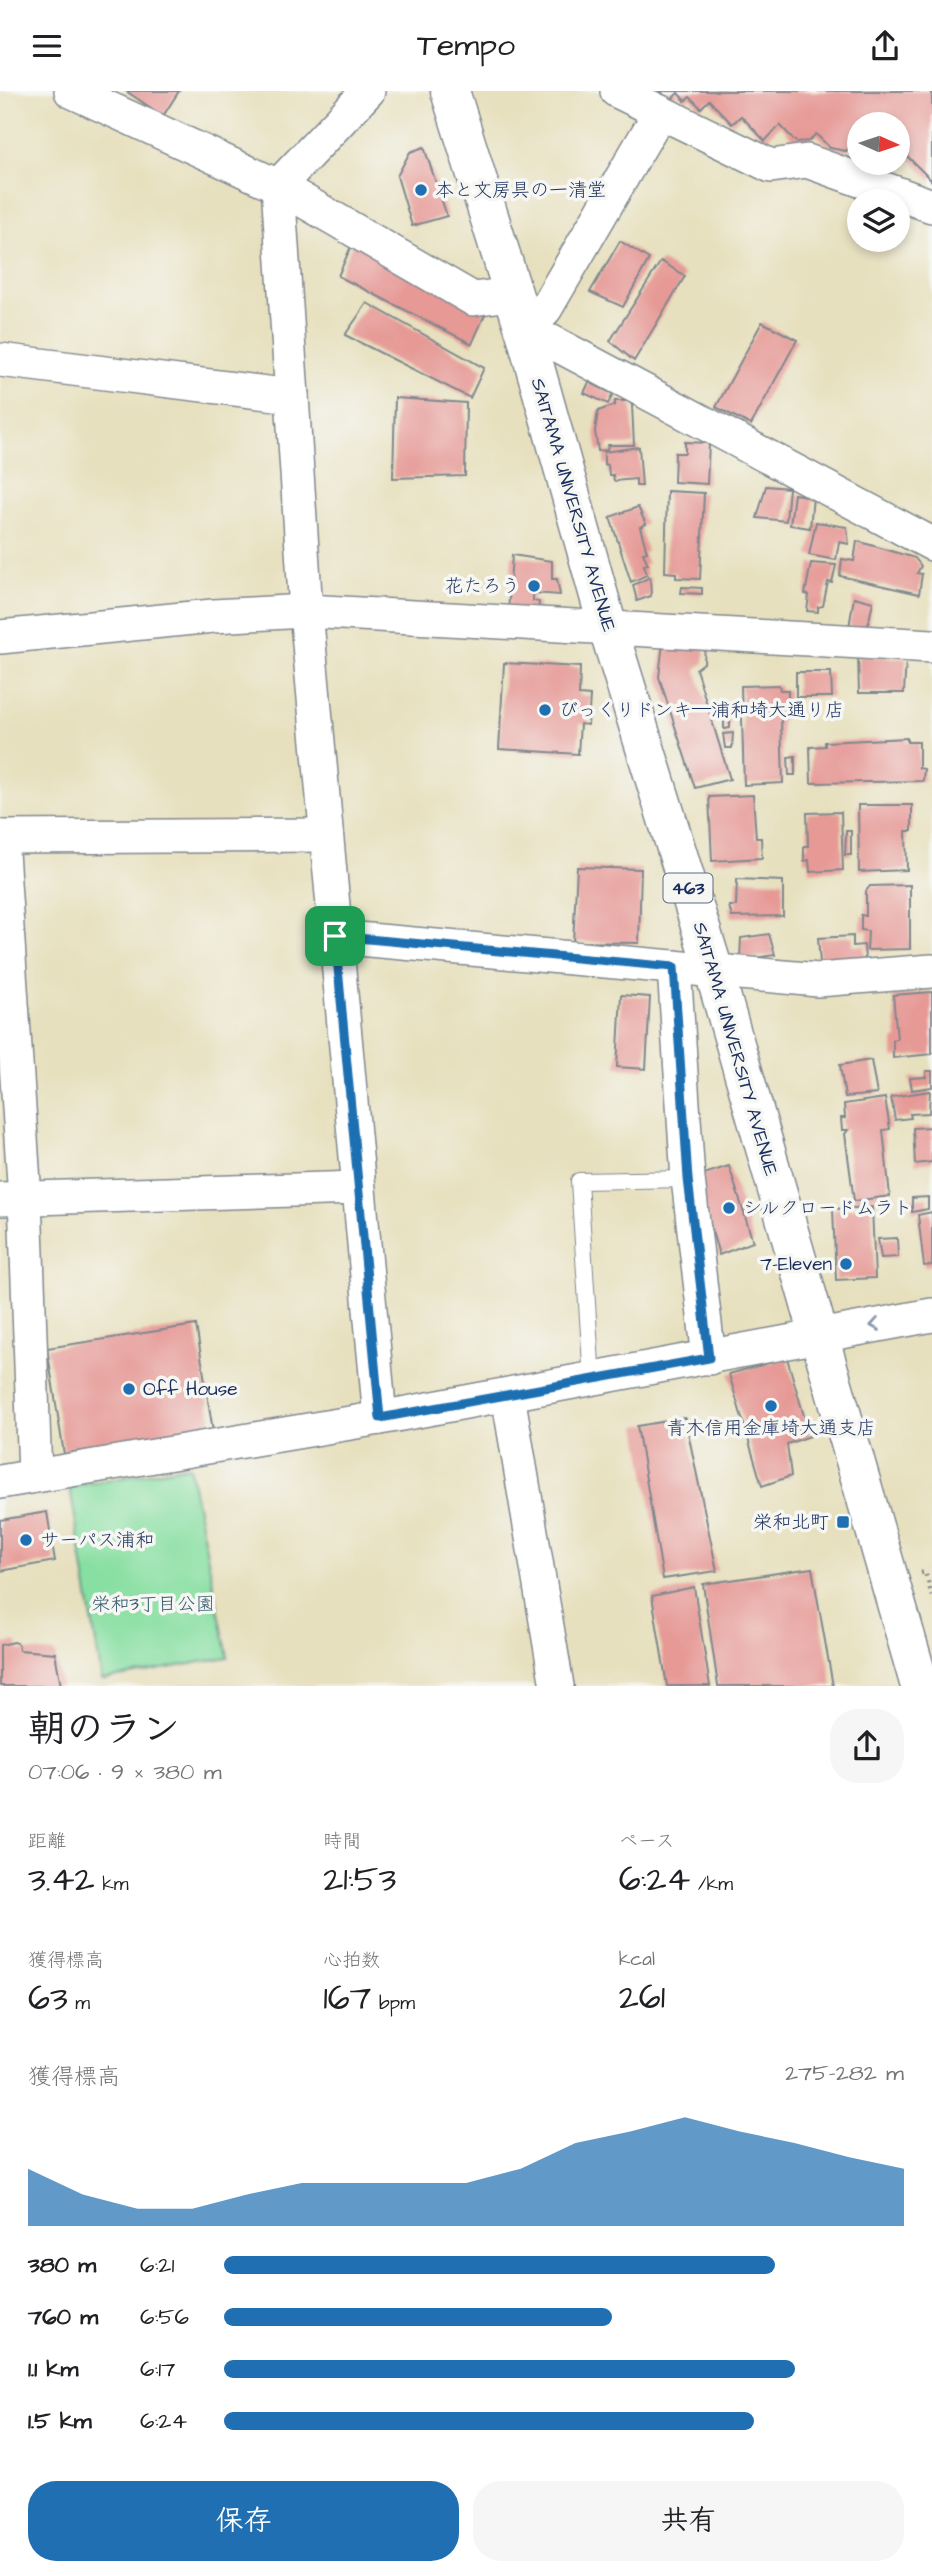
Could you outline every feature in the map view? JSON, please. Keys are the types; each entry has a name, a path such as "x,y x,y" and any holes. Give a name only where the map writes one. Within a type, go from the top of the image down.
{"highway":[{"name":"SAITAMA UNIVERSITY AVENUE","path":"450,91 526,335 608,628 714,971 920,1686"}],"street":[{"path":"71,91 278,186 473,299 512,294"},
{"path":"368,91 278,186 306,611 380,1418"},
{"path":"617,91 771,166 807,161 932,206"},
{"path":"660,112 546,308 526,335 552,342 932,544"},
{"path":"0,360 292,396"},
{"path":"0,637 213,615 306,611 932,646"},
{"path":"35,1475 13,1198 0,837 326,835"},
{"path":"335,936 818,980 932,971"},
{"path":"674,967 688,1179 709,1358"},
{"path":"13,1198 358,1188"},
{"path":"0,1482 380,1418 932,1315"},
{"path":"508,1395 557,1686"}],"lane":[{"path":"592,1380 579,1181 688,1179"}],"green space":[{"name":"栄和3丁目公園","path":"189,1466 228,1657 102,1680 70,1487"}],"building":[{"path":"126,91 179,91 163,116"},
{"path":"660,91 932,91 932,181 910,159 910,112 847,112 846,151 830,148 816,134 809,141 796,142 780,125 765,141 741,116 732,124 709,100 701,108 690,97 685,101 678,93 670,101"},
{"path":"424,147 447,216 412,226 397,176 410,152"},
{"path":"620,241 649,259 623,307 590,292"},
{"path":"353,242 486,312 472,344 338,276"},
{"path":"661,261 685,276 634,361 610,341"},
{"path":"367,303 484,368 470,398 345,335"},
{"path":"762,322 797,340 751,425 716,407"},
{"path":"589,382 613,394 608,404 584,393"},
{"path":"395,398 466,403 465,476 393,478"},
{"path":"615,401 629,401 632,405 634,445 608,445 607,450 598,451 595,431 598,411 615,405"},
{"path":"685,442 709,443 707,484 674,482 675,453 685,453"},
{"path":"639,447 642,486 636,486 636,479 614,481 613,475 609,475 608,465 604,464 604,452"},
{"path":"766,486 789,488 786,521 757,518"},
{"path":"667,491 704,493 700,579 676,578 676,573 665,572"},
{"path":"794,494 813,497 810,528 790,525"},
{"path":"638,507 646,524 640,527 647,552 643,553 648,564 644,565 647,575 631,582 610,517"},
{"path":"816,522 847,527 849,544 839,542 836,560 809,555"},
{"path":"857,541 915,558 921,566 917,573 922,574 919,594 840,576 842,559 854,561"},
{"name":"花たろう","path":"512,555 552,561 552,579 557,579 560,595 533,593 533,601 539,602 538,615 508,613"},
{"path":"811,563 836,565 832,583 828,582 823,606 818,607 818,612 807,611 809,595 805,594"},
{"path":"650,577 651,596 637,601 633,585"},
{"path":"682,587 702,588 702,594 681,593"},
{"path":"854,597 873,602 867,630 849,627"},
{"path":"663,642 705,645 704,663 696,669 730,779 695,788 659,677"},
{"path":"858,656 906,658 904,693 859,693"},
{"name":"びっくりドンキ―浦和埼大通り店","path":"504,663 580,667 579,695 590,696 588,725 580,724 578,754 499,749"},
{"path":"796,672 831,672 832,697 796,697"},
{"path":"779,685 780,690 788,690 788,717 781,718 783,783 744,785 741,686"},
{"path":"724,709 730,709 730,728 724,729"},
{"path":"733,733 732,748 725,748 723,734"},
{"path":"907,738 907,742 919,742 919,768 924,769 923,781 811,783 810,747 825,746 825,742"},
{"path":"795,756 795,775 789,775 788,757"},
{"path":"753,795 756,838 761,838 762,858 712,861 709,797"},
{"path":"858,805 912,805 912,831 906,831 907,870 859,872"},
{"path":"841,812 843,870 810,872 809,860 804,861 804,846 808,846 807,813"},
{"path":"846,831 851,831 851,855 845,855"},
{"path":"577,867 641,869 639,943 573,942"},
{"path":"737,879 783,881 783,916 732,917 729,906 736,906"},
{"path":"910,885 910,949 867,950 868,931 861,930 861,915 866,916 866,891 870,886"},
{"path":"769,934 775,955 740,960 741,938"},
{"path":"853,936 853,946 864,945 865,961 820,963 818,938"},
{"path":"932,992 932,1054 893,1058 893,1040 897,1039 893,995"},
{"path":"621,995 650,997 646,1069 617,1067"},
{"path":"871,1060 877,1094 845,1097 840,1065"},
{"path":"926,1071 932,1071 932,1087 912,1090 910,1078 926,1077"},
{"path":"930,1091 929,1113 910,1114 911,1118 895,1120 891,1097"},
{"path":"885,1098 890,1129 883,1130 890,1196 854,1201 845,1134 848,1130 842,1130 844,1104"},
{"path":"932,1127 932,1162 915,1164 913,1128"},
{"path":"729,1166 753,1242 719,1255 701,1193 704,1174"},
{"path":"928,1197 928,1209 912,1212 912,1198"},
{"path":"872,1207 875,1278 836,1280 833,1209"},
{"path":"932,1212 932,1265 924,1266 918,1215"},
{"path":"897,1238 898,1257 881,1258 878,1239"},
{"path":"196,1325 213,1431 64,1454 47,1348"},
{"path":"787,1358 810,1436 787,1444 791,1476 762,1486 729,1374"},
{"path":"685,1418 717,1571 663,1579 637,1426"},
{"name":"サーパス浦和","path":"47,1512 55,1561 0,1571 0,1520"},
{"path":"812,1568 833,1686 718,1686 703,1584"},
{"path":"694,1587 710,1686 667,1686 652,1596"},
{"path":"14,1642 18,1644 19,1650 55,1653 61,1686 0,1686 0,1645"}],"place":[{"name":"本と文房具の一清堂","path":"421,190"},
{"name":"花たろう","path":"534,586"},
{"name":"びっくりドンキ―浦和埼大通り店","path":"545,710"},
{"name":"シルクロードムラト","path":"729,1208"},
{"name":"7-Eleven","path":"846,1264"},
{"name":"Off House","path":"129,1389"},
{"name":"青木信用金庫埼大通支店","path":"771,1406"},
{"name":"栄和北町","path":"843,1522"},
{"name":"サーパス浦和","path":"26,1540"}],"route":[{"path":"335,936 674,967 688,1179 709,1358 380,1418 335,936"}]}
